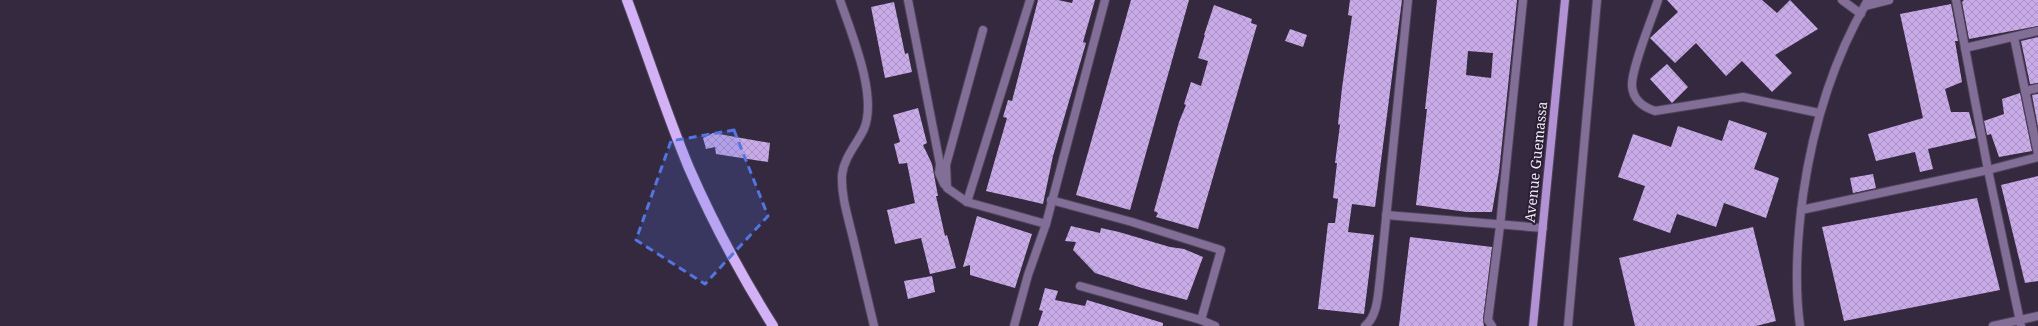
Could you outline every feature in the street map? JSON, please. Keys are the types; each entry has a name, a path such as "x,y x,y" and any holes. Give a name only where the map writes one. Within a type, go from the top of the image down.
{"main road":[{"path":"627,0 692,174 744,282 773,326"},
{"name":"Avenue Guemassa","path":"1533,326 1565,0"}],"street":[{"path":"840,0 864,73 867,96 867,118 864,129 849,152 842,174 844,201 874,326"},
{"path":"908,0 940,164 941,180 947,188 967,202 1046,224"},
{"path":"967,202 1030,0"},
{"path":"1014,326 1028,275 1046,224 1051,200 1105,0"},
{"path":"1365,326 1369,323 1376,306 1408,0"},
{"path":"1492,326 1488,320 1500,226 1523,0"},
{"path":"1568,326 1597,0"},
{"path":"1658,0 1635,68 1632,86 1636,98 1644,108 1655,111 1743,97 1819,113"},
{"path":"1842,0 1861,14"},
{"path":"1800,326 1797,305 1798,228 1810,148 1819,113 1831,75 1849,35 1867,3 1889,0"},
{"path":"1956,0 1988,170 2021,323"},
{"path":"947,188 946,165 983,30"},
{"path":"1965,48 2038,31"},
{"path":"1801,210 1988,170 2038,156 2014,37"},
{"path":"2025,91 2038,88"},
{"path":"1051,200 1132,222 1221,250 1200,320"},
{"path":"1386,215 1500,226 1543,228"},
{"path":"1080,286 1200,320 1215,326"},
{"path":"1993,326 2021,323 2038,316"}],"highlighted area":[{"path":"734,130 768,216 705,284 636,240 671,141"}],"building":[{"path":"1038,0 1058,0 1072,3 1073,0 1095,0 1083,42 1086,43 1053,156 1043,204 986,191 1007,118 1003,117 1008,100 1012,101"},
{"path":"1131,0 1189,0 1130,210 1076,195"},
{"path":"1350,0 1402,0 1375,207 1352,204 1348,232 1374,235 1364,314 1318,309 1328,223 1335,223 1338,199 1333,198 1337,163 1335,163 1340,125 1338,124 1342,88 1352,16 1348,15"},
{"path":"1437,0 1517,0 1499,172 1492,212 1467,212 1416,205 1427,109 1425,109","holes":["1468,51 1493,53 1491,78 1466,75"]},
{"path":"1667,0 1762,0 1777,13 1790,0 1818,29 1775,55 1792,73 1772,92 1742,61 1726,76 1696,43 1675,63 1650,38 1678,12"},
{"path":"1964,0 2038,0 2038,26 1969,39 1962,2"},
{"path":"894,2 905,54 908,53 912,72 885,78 871,7"},
{"path":"1951,4 1958,41 1955,41 1962,82 1945,89 1951,112 1969,112 1976,138 1928,149 1933,169 1920,172 1915,152 1876,161 1868,134 1923,118 1900,14"},
{"path":"1214,5 1252,19 1251,23 1257,25 1198,229 1156,217 1158,213 1154,211 1179,122 1186,105 1184,104 1191,82 1201,86 1208,61 1198,58"},
{"path":"1290,29 1307,35 1303,47 1285,41"},
{"path":"2038,37 2038,83 2030,84 2021,41"},
{"path":"1667,64 1688,87 1672,103 1650,79"},
{"path":"2020,93 2032,151 1999,157 1991,134 1987,135 1984,121 2004,114 2002,99"},
{"path":"2038,94 2038,127 2032,95"},
{"path":"918,108 927,143 923,145 932,164 938,196 936,196 945,236 947,235 956,268 930,274 921,238 895,244 887,210 915,203 907,163 899,164 894,144 900,142 893,115"},
{"path":"1729,120 1767,133 1754,169 1779,178 1766,218 1724,203 1716,227 1677,214 1670,233 1633,220 1645,186 1618,177 1633,134 1671,147 1678,126 1722,141"},
{"path":"713,133 770,143 768,162 716,154 715,147 706,149 703,138"},
{"path":"1873,174 1876,188 1853,193 1850,178"},
{"path":"2038,176 2038,281 2025,283 2001,185"},
{"path":"1977,198 2000,290 1844,321 1822,227"},
{"path":"977,216 1032,234 1015,288 970,275 970,265 963,267"},
{"path":"1071,226 1100,233 1101,228 1119,232 1170,247 1184,249 1203,257 1187,300 1095,273 1073,250 1076,242 1065,241"},
{"path":"1753,227 1776,321 1756,326 1635,326 1619,258"},
{"path":"1410,237 1492,247 1483,319 1484,326 1399,326"},
{"path":"932,276 935,292 908,299 904,281"},
{"path":"1045,288 1058,291 1055,300 1085,306 1087,300 1163,323 1163,326 1038,326 1043,311 1039,310"}]}
